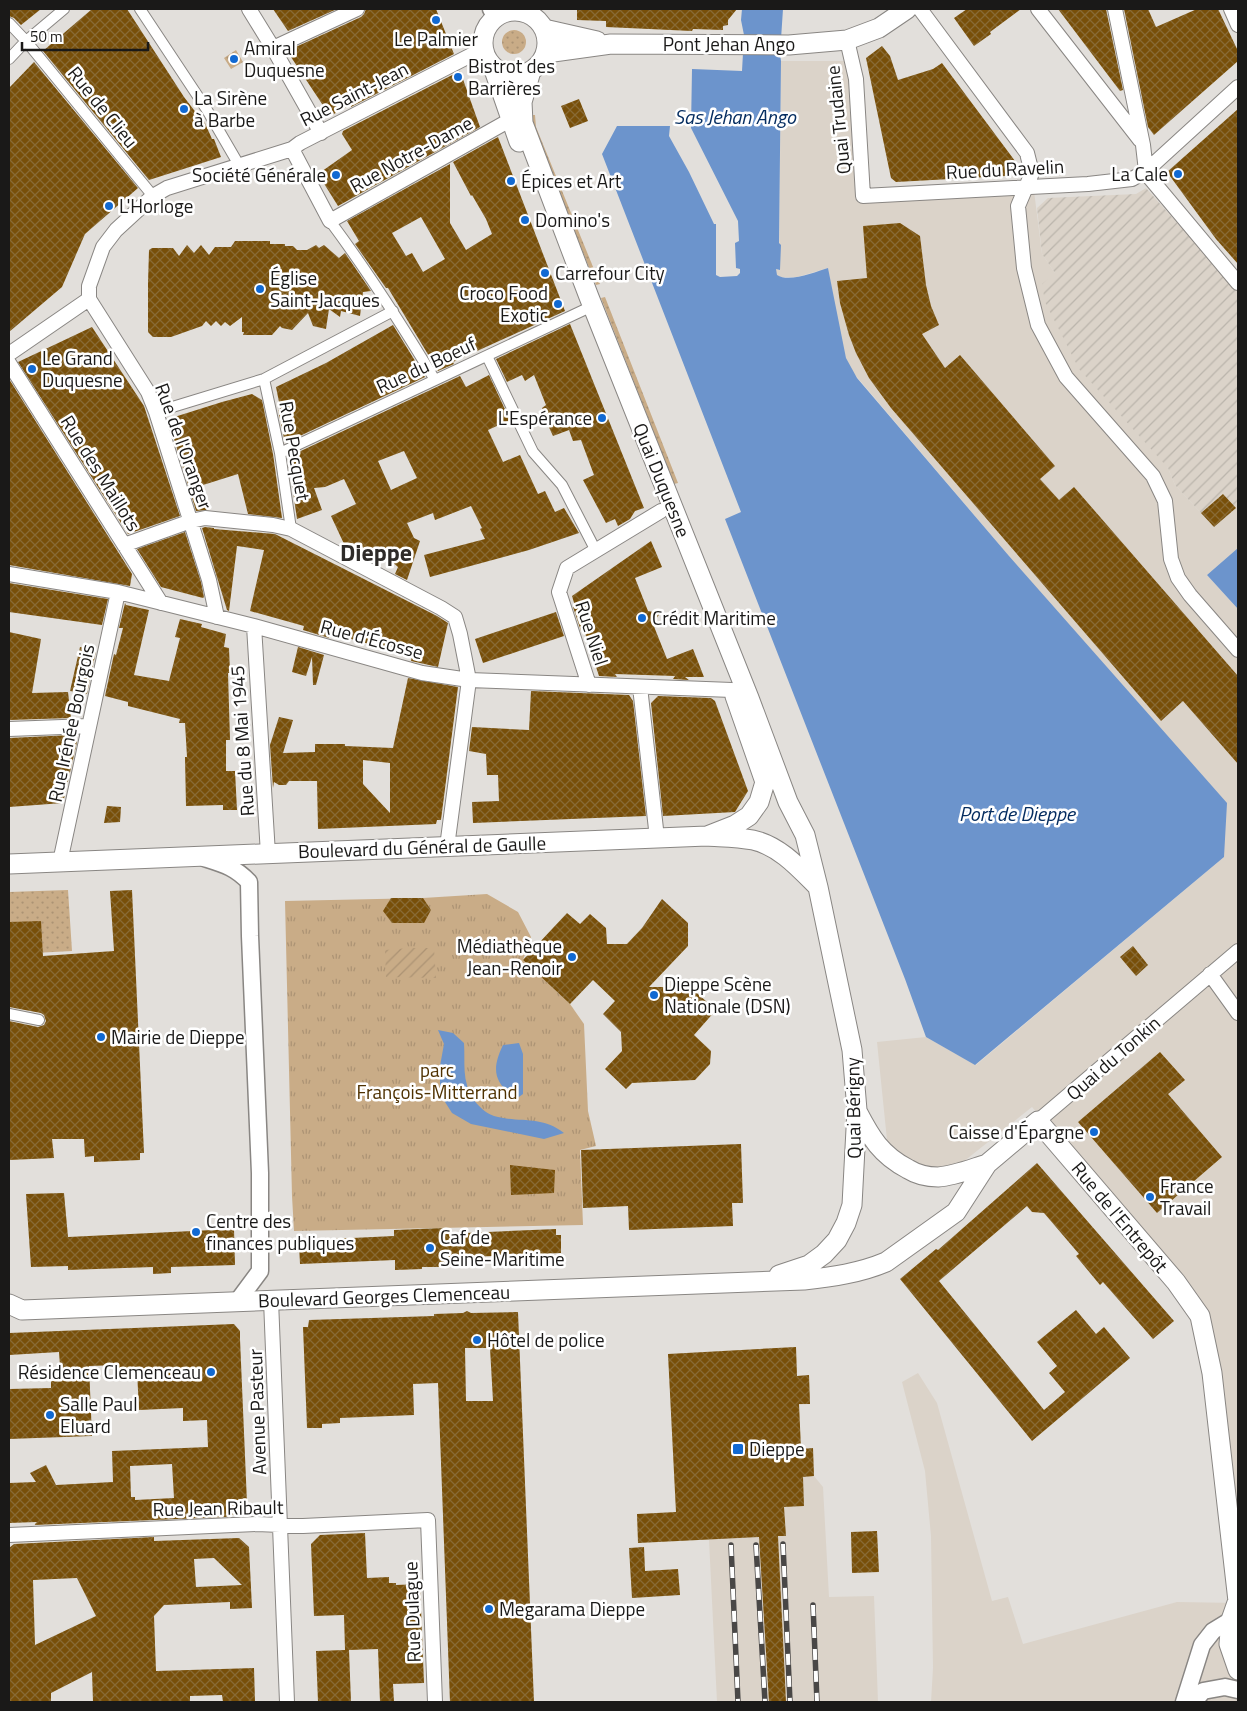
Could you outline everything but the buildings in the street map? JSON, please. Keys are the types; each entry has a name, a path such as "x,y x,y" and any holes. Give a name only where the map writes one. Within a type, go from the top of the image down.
{"main road":[{"name":"Pont Jehan Ango","path":"546,53 611,44 789,45 847,40 879,28 907,9"},
{"path":"494,13 525,13 532,16 544,29 547,45 546,53 540,63 531,71 522,75 512,76 502,73 493,67 485,56 482,40 494,13"},
{"name":"Pont Jehan Ango","path":"544,29 611,44"},
{"name":"Quai Duquesne","path":"493,67 510,120 586,309 661,511 732,690 765,782 759,802 749,816 735,825 707,836"},
{"name":"Quai Duquesne","path":"531,71 522,102 523,123 788,802 806,835 818,888"},
{"name":"Boulevard du Général de Gaulle","path":"9,864 707,836 755,841 776,850 790,860 818,888"},
{"name":"Quai Bérigny","path":"761,1281 809,1265 824,1254 837,1240 846,1223 852,1205 857,1110 852,1050 818,888"},
{"name":"Quai du Tonkin","path":"857,1110 869,1135 883,1153 895,1163 916,1173 937,1177 987,1164"},
{"name":"Quai du Tonkin","path":"761,1281 804,1280 836,1276 886,1262 956,1212 987,1164 1038,1121"},
{"name":"Rue de l'Entrepôt","path":"1038,1121 1176,1282 1200,1316 1212,1373 1238,1601"},
{"name":"Boulevard Georges Clemenceau","path":"13,1309 761,1281"},
{"path":"1238,1601 1231,1620 1229,1644 1238,1670"}],"street":[{"path":"9,59 26,41 64,9"},
{"path":"140,9 207,110 239,165"},
{"path":"249,9 321,133"},
{"path":"273,48 357,9"},
{"path":"920,9 1027,153 1032,173 1018,206 1024,268 1038,325 1066,377 1154,476 1165,500 1171,560 1178,578 1190,595 1238,650"},
{"path":"1038,9 1143,145"},
{"path":"1115,9 1143,145 1146,171 1238,283"},
{"path":"1231,9 1238,25"},
{"name":"Rue de Clieu","path":"9,23 26,41 153,196"},
{"name":"Quai Trudaine","path":"847,40 856,78 864,196"},
{"name":"Rue Saint-Jean","path":"89,298 89,286 103,247 116,230 153,196 167,188 292,149 483,49"},
{"path":"1146,171 1238,87"},
{"name":"Rue Notre-Dame","path":"330,220 510,120"},
{"path":"292,149 330,220 393,311 435,380"},
{"name":"Rue du Ravelin","path":"864,196 1088,184 1132,179 1146,171"},
{"path":"9,354 89,298"},
{"name":"Rue de l'Oranger","path":"89,298 148,392 191,521 209,580 217,617"},
{"name":"Rue du Boeuf","path":"280,453 586,309"},
{"path":"156,412 264,379 393,311"},
{"path":"487,356 533,452 562,485 596,551 661,511"},
{"name":"Rue des Maillots","path":"9,363 162,603"},
{"name":"Rue Pecquet","path":"264,379 280,453 291,530"},
{"path":"124,545 191,521 205,518 273,525 291,530 455,617 468,680 447,846"},
{"name":"Rue Niel","path":"589,686 559,592 567,568 596,551"},
{"name":"Rue d'Écosse","path":"9,574 118,592 254,626 422,672 468,680 732,690"},
{"name":"Rue Irénée Bourgois","path":"60,862 118,592"},
{"name":"Rue du 8 Mai 1945","path":"254,626 268,854"},
{"path":"640,687 658,838"},
{"path":"9,729 89,726"},
{"path":"199,856 229,866 240,872 249,882 260,1173 260,1271 237,1302"},
{"name":"Quai du Tonkin","path":"1038,1121 1238,951"},
{"path":"1210,974 1238,1013"},
{"path":"9,1014 39,1020"},
{"name":"Avenue Pasteur","path":"271,1300 286,1702"},
{"name":"Rue Jean Ribault","path":"9,1535 258,1524 304,1526 428,1520"},
{"name":"Rue Dulague","path":"428,1520 435,1702"},
{"path":"1184,1702 1202,1644 1213,1631 1231,1620"},
{"path":"1194,1702 1203,1691 1225,1687 1238,1690"}],"shaded area":[{"path":"781,61 858,61 868,198 1034,191 1042,254 1055,273 1168,468 1175,485 1214,527 1238,506 1238,548 1207,575 1238,609 1238,1544 1208,1312 1032,1107 958,1166 920,1171 897,1155 887,1140 877,1042 926,1037 976,1065 1224,857 1009,556 851,370 839,329 828,268 797,277 780,277 776,275 776,269 779,270"},
{"path":"1146,188 1238,291 1238,506 1214,527 1175,485 1168,468 1079,369 1045,302 1042,284 1055,273 1042,254 1037,208 1048,198 1136,194"},
{"path":"796,1347 797,1376 809,1375 810,1404 799,1405 801,1448 813,1448 814,1476 823,1487 829,1597 874,1596 878,1702 717,1702 709,1540 676,1512 668,1354"},
{"path":"918,1373 937,1403 992,1601 1008,1597 1023,1644 1177,1602 1238,1603 1238,1702 931,1702 933,1668 931,1536 925,1471 902,1382"}],"green space":[{"path":"514,30 523,33 526,42 523,51 514,54 505,51 502,42 505,33"},
{"path":"236,50 243,62 231,69 224,58"},
{"path":"530,115 535,115 536,127 600,284 596,285 533,127"},
{"path":"605,297 678,483 674,484 601,298"},
{"path":"68,890 72,951 16,954 9,976 9,892"},
{"name":"parc François-Mitterrand","path":"487,894 518,912 531,937 523,960 570,1004 584,1024 588,1111 596,1146 580,1150 583,1225 294,1231 285,901 423,898"},
{"path":"434,948 436,978 386,977 385,950"}],"water":[{"name":"Port de Dieppe","path":"742,9 783,9 780,54 779,243 781,245 780,270 776,269 777,275 788,278 828,268 846,358 857,378 1009,556 1227,803 1224,857 975,1065 926,1037 725,519 741,512 602,154 617,126 670,126 669,136 714,224 716,224 716,275 720,277 737,276 740,273 740,269 736,268 735,243 739,241 738,221 691,128 692,69 742,71 744,35 741,20"},
{"path":"1238,548 1238,609 1207,575"},
{"path":"438,1030 453,1033 464,1043 465,1075 468,1090 481,1108 494,1116 539,1122 556,1127 564,1133 544,1139 471,1124 452,1113 445,1102 440,1088 440,1066 444,1044"},
{"path":"519,1043 523,1054 523,1094 516,1099 499,1081 496,1069 503,1045"}],"railway":[{"path":"783,1544 790,1702"},
{"path":"731,1545 738,1702"},
{"path":"756,1545 765,1702"},
{"path":"813,1605 817,1702"}],"place":[{"name":"Le Palmier","path":"436,20"},
{"name":"Amiral Duquesne","path":"234,59"},
{"name":"Bistrot des Barrières","path":"458,77"},
{"name":"La Sirène à Barbe","path":"184,109"},
{"name":"La Cale","path":"1178,174"},
{"name":"Société Générale","path":"336,175"},
{"name":"Épices et Art","path":"511,181"},
{"name":"L'Horloge","path":"109,206"},
{"name":"Domino's","path":"525,220"},
{"name":"Carrefour City","path":"545,273"},
{"name":"Église Saint-Jacques","path":"260,289"},
{"name":"Croco Food Exotic","path":"558,304"},
{"name":"Le Grand Duquesne","path":"32,369"},
{"name":"L'Espérance","path":"602,418"},
{"name":"Crédit Maritime","path":"642,618"},
{"name":"Médiathèque Jean-Renoir","path":"572,957"},
{"name":"Dieppe Scène Nationale (DSN)","path":"654,995"},
{"name":"Mairie de Dieppe","path":"101,1037"},
{"name":"Caisse d'Épargne","path":"1094,1132"},
{"name":"France Travail","path":"1150,1197"},
{"name":"Centre des finances publiques","path":"196,1232"},
{"name":"Caf de Seine-Maritime","path":"430,1248"},
{"name":"Hôtel de police","path":"477,1340"},
{"name":"Résidence Clemenceau","path":"211,1372"},
{"name":"Salle Paul Eluard","path":"50,1415"},
{"name":"Dieppe","path":"738,1449"},
{"name":"Megarama Dieppe","path":"489,1609"}],"district":[{"name":"Dieppe","path":"376,553"}],"water label":[{"name":"Sas Jehan Ango","path":"735,117"}]}
